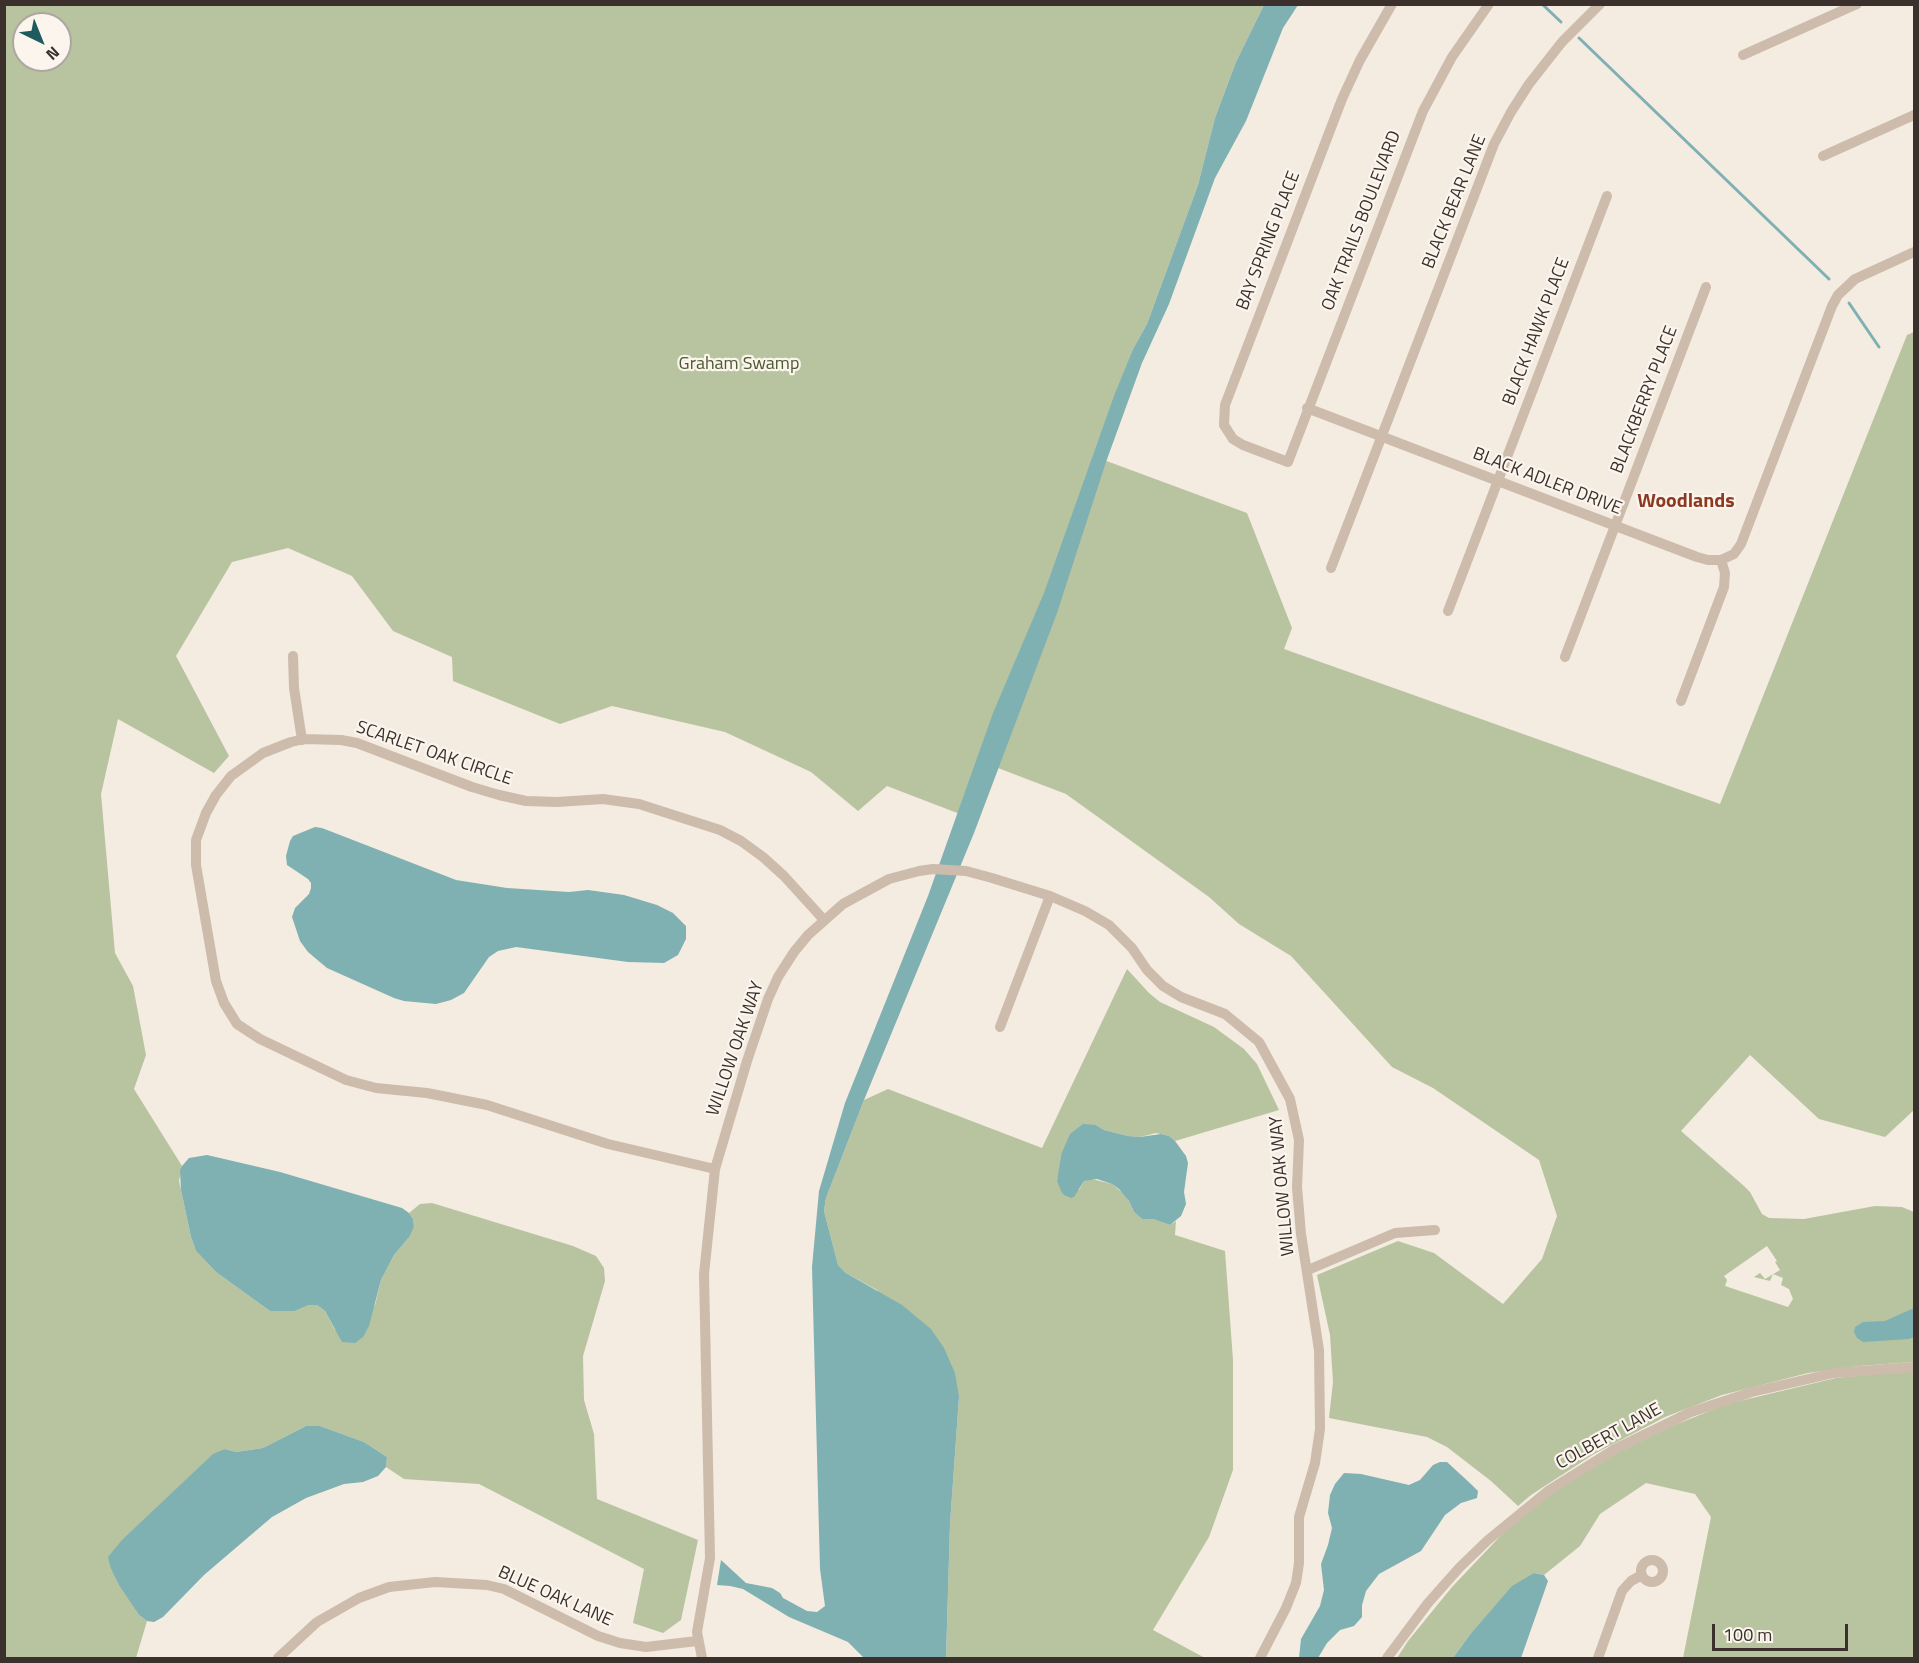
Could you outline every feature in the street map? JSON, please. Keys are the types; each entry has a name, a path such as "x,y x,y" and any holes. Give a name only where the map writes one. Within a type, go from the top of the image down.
{"street":[{"name":"BAY SPRING PLACE","path":"1288,462 1233,439 1224,425 1224,405 1342,99 1360,60 1392,4"},
{"name":"OAK TRAILS BOULEVARD","path":"1288,462 1423,111 1452,57 1489,4"},
{"name":"BLACK BEAR LANE","path":"1330,568 1487,160 1520,98 1553,53 1600,4"},
{"path":"1743,55 1857,4"},
{"path":"1823,156 1914,115"},
{"name":"BLACK HAWK PLACE","path":"1448,611 1607,196"},
{"path":"1681,701 1724,587 1725,573 1721,560 1734,555 1741,544 1832,306 1838,295 1855,279 1914,252"},
{"name":"BLACKBERRY PLACE","path":"1565,657 1706,287"},
{"name":"BLACK ADLER DRIVE","path":"1307,408 1704,559 1721,560"},
{"path":"293,656 294,688 302,740"},
{"name":"SCARLET OAK CIRCLE","path":"715,1169 608,1144 487,1105 427,1093 376,1088 346,1080 260,1040 237,1024 224,1003 216,981 198,881 196,840 211,804 231,776 263,753 302,740 330,738 357,743 472,787 526,801 557,802 603,799 639,804 720,830 741,841 763,857 784,876 824,920"},
{"name":"WILLOW OAK WAY","path":"702,1659 697,1641 698,1623 710,1558 704,1274 715,1169 768,999 778,977 794,952 824,920 843,904 889,879 933,869 966,871 1050,896 1085,911 1109,925 1132,948 1147,970 1163,986 1181,997 1225,1014 1259,1042 1287,1091 1296,1120 1299,1140 1297,1186 1301,1234 1319,1350 1318,1447 1312,1476 1299,1517 1299,1563 1296,1583 1289,1602 1260,1659"},
{"path":"1000,1027 1050,896"},
{"path":"1308,1270 1395,1233 1435,1230"},
{"name":"COLBERT LANE","path":"1387,1659 1446,1583 1502,1527 1564,1480 1615,1449 1691,1412 1752,1392 1834,1373 1914,1367"},
{"path":"1598,1659 1622,1591 1631,1581 1642,1575"},
{"name":"BLUE OAK LANE","path":"278,1659 317,1622 359,1598 389,1587 435,1582 487,1585 504,1589 598,1636 620,1643 646,1647 697,1641"}],"green space":[{"name":"Graham Swamp","path":"5,5 1264,5 1236,62 1215,118 1198,185 1147,324 1133,349 1093,456 1247,513 1292,628 1284,649 1720,804 1907,335 1914,332 1914,1110 1885,1137 1819,1119 1750,1055 1681,1131 1744,1186 1750,1192 1762,1214 1769,1218 1804,1219 1875,1206 1902,1207 1914,1212 1914,1362 1808,1373 1722,1395 1665,1417 1594,1454 1518,1506 1491,1481 1447,1447 1427,1437 1329,1418 1333,1382 1330,1335 1317,1275 1398,1241 1434,1253 1503,1304 1542,1259 1557,1216 1539,1160 1433,1088 1392,1067 1291,956 1239,924 1209,897 1066,794 998,768 978,821 887,786 858,811 811,772 725,732 612,706 560,724 453,681 452,657 393,631 352,576 288,548 232,562 176,656 229,756 214,773 118,719 101,794 115,953 133,986 146,1055 134,1089 182,1166 179,1181 196,1251 216,1272 270,1311 295,1311 309,1305 317,1305 325,1311 335,1330 375,1305 381,1280 394,1255 410,1236 414,1227 409,1213 420,1204 432,1203 573,1246 596,1256 604,1268 605,1281 583,1356 584,1400 594,1434 597,1499 698,1540 681,1620 663,1633 633,1623 644,1569 479,1484 404,1479 386,1467 387,1457 364,1442 320,1426 306,1426 263,1448 236,1452 225,1449 111,1569 139,1615 147,1621 136,1658 5,1658","holes":["1767,1246 1777,1261 1775,1262 1780,1270 1773,1274 1783,1278 1781,1285 1789,1289 1793,1299 1788,1307 1725,1286 1727,1280 1724,1276"]},
{"path":"1127,969 1160,1002 1214,1027 1244,1049 1257,1064 1279,1110 1175,1141 1169,1136 1156,1133 1140,1137 1128,1136 1104,1130 1096,1125 1061,1155 1057,1181 1079,1190 1084,1181 1092,1179 1112,1184 1124,1194 1134,1212 1142,1219 1153,1219 1170,1225 1176,1221 1175,1235 1225,1251 1233,1360 1233,1470 1209,1537 1153,1630 1205,1658 946,1658 950,1524 959,1397 877,1290 846,1273 838,1265 824,1211 826,1198 864,1100 888,1089 1042,1148"},
{"path":"1760,1273 1765,1279 1773,1274 1770,1281 1754,1277"},
{"path":"1914,1370 1914,1658 1683,1658 1711,1517 1695,1494 1646,1483 1600,1514 1580,1546 1544,1575 1534,1573 1469,1636 1453,1658 1397,1658 1452,1587 1508,1528 1537,1503 1607,1458 1670,1427 1727,1404 1836,1378"}],"water":[{"path":"1264,5 1298,5 1283,28 1246,121 1215,178 1169,304 1142,363 1106,462 1057,613 974,833 826,1198 824,1211 838,1265 846,1273 902,1305 931,1329 944,1348 955,1373 959,1397 950,1524 946,1658 864,1658 848,1642 789,1617 743,1589 717,1585 721,1560 746,1583 772,1588 783,1598 807,1611 817,1612 825,1606 820,1569 812,1267 819,1191 845,1103 928,896 993,713 1044,593 1114,396 1133,349 1147,324 1198,185 1215,118 1236,62"},
{"path":"315,827 456,880 507,888 569,892 588,890 624,895 657,905 673,913 686,926 686,939 678,955 664,963 628,962 516,947 498,951 489,957 464,993 451,1000 436,1004 394,998 327,968 308,952 300,941 292,917 295,908 309,894 311,883 287,865 286,856 293,836"},
{"path":"1083,1124 1096,1125 1104,1130 1128,1136 1161,1134 1175,1141 1186,1156 1188,1163 1184,1192 1186,1204 1181,1216 1170,1225 1153,1219 1142,1219 1134,1212 1129,1201 1119,1189 1097,1179 1084,1181 1074,1197 1064,1195 1057,1181 1061,1155 1070,1134"},
{"path":"207,1155 280,1172 402,1208 409,1213 414,1227 410,1236 394,1255 381,1280 369,1326 363,1337 355,1343 342,1342 325,1311 317,1305 309,1305 295,1311 270,1311 216,1272 196,1251 181,1190 180,1171 189,1158"},
{"path":"1914,1308 1914,1337 1909,1339 1863,1342 1854,1332 1855,1327 1863,1322 1885,1321"},
{"path":"306,1426 320,1426 364,1442 387,1457 386,1467 378,1476 363,1482 344,1484 306,1498 272,1517 204,1575 163,1617 154,1622 147,1621 139,1615 119,1585 108,1557 122,1540 213,1454 225,1449 236,1452 263,1448"},
{"path":"1447,1462 1472,1485 1478,1491 1477,1498 1461,1503 1445,1515 1421,1551 1379,1574 1366,1591 1362,1605 1362,1617 1354,1626 1340,1630 1327,1643 1318,1658 1299,1658 1301,1639 1320,1606 1324,1590 1321,1564 1332,1528 1328,1513 1330,1495 1335,1484 1344,1473 1361,1474 1409,1485 1420,1480 1433,1465"},
{"path":"1534,1573 1544,1575 1548,1581 1521,1658 1453,1658 1512,1586"}],"waterway":[{"path":"1542,4 1561,22"},
{"path":"1579,38 1829,279"},
{"path":"1849,303 1879,347"}],"district":[{"name":"Woodlands","path":"1686,502"}]}
